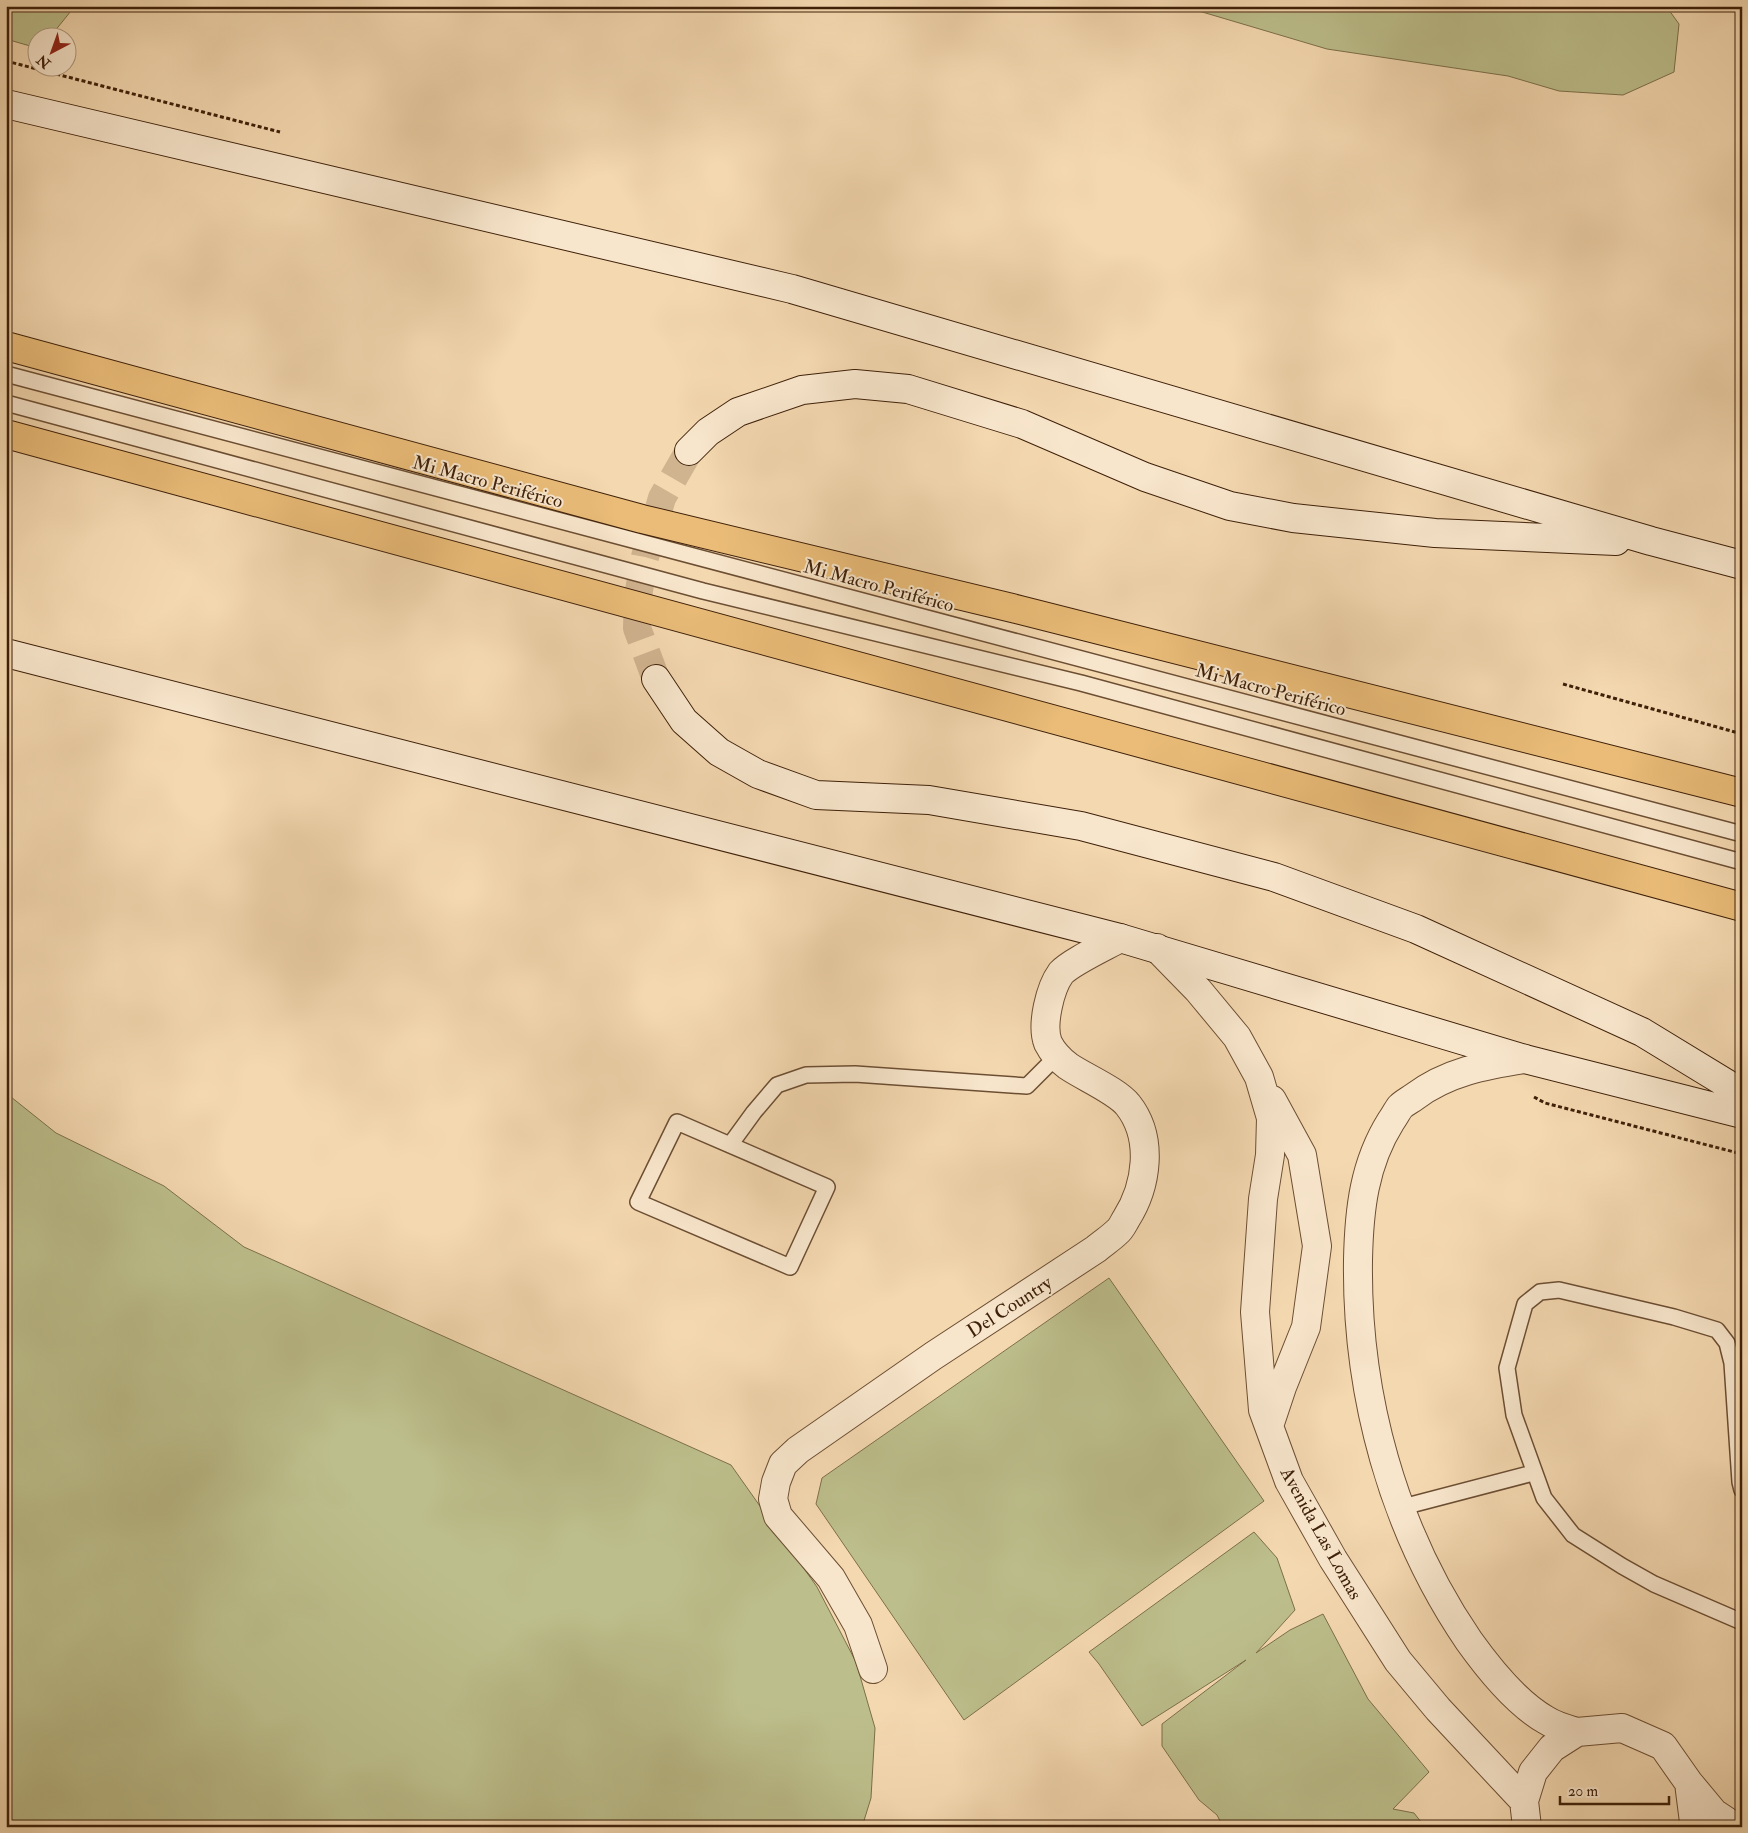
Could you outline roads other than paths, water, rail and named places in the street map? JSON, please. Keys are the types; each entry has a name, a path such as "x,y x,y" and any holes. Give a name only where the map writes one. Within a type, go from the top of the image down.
{"highway":[{"path":"13,345 642,519 1029,613 1742,793"},
{"path":"6,434 1742,908"}],"main road":[{"path":"6,104 792,289 1651,541 1742,565"},
{"path":"689,451 708,432 738,412 802,390 854,384 881,386 908,389 1022,424 1145,477 1230,506 1294,518 1435,533 1651,541"},
{"path":"6,653 1120,938 1525,1059 1742,1114"},
{"path":"656,679 684,721 719,752 758,774 816,795 929,800 1081,826 1274,877 1416,929 1642,1032 1742,1093"},
{"name":"Del Country","path":"873,1669 858,1624 831,1578 778,1516 773,1499 776,1482 783,1464 798,1450 933,1356 1096,1249 1118,1232 1135,1206 1144,1176 1145,1152 1141,1126 1128,1104 1067,1065 1057,1056 1048,1042 1046,1020 1050,995 1062,973 1078,961 1120,938"},
{"name":"Avenida Las Lomas","path":"1157,948 1198,990 1237,1037 1260,1080 1271,1118 1270,1145 1263,1199 1256,1312 1264,1410 1289,1481 1333,1558 1398,1661 1526,1814"},
{"path":"1525,1059 1484,1066 1452,1075 1428,1086 1400,1107 1384,1132 1367,1173 1358,1232 1357,1299 1367,1384 1382,1454 1399,1508 1435,1586 1460,1628 1488,1668 1523,1703 1546,1721 1578,1732 1622,1728 1662,1746 1714,1813 1735,1827"},
{"path":"1260,1080 1302,1155 1317,1246 1306,1326 1282,1387 1269,1427"},
{"path":"1314,1225 1358,1232"},
{"path":"1526,1814 1533,1772 1552,1748 1578,1732"},
{"path":"1689,1783 1694,1822 1692,1827"}],"lane":[{"name":"Mi Macro Periférico","path":"6,374 1742,834"},
{"path":"6,403 703,591 1081,683 1742,862"},
{"path":"730,1145 754,1112 778,1084 806,1075 855,1074 1027,1086 1057,1056"},
{"path":"677,1122 730,1145 827,1187 790,1267 638,1202 677,1122"},
{"path":"1742,1490 1732,1363 1728,1343 1717,1330 1674,1317 1559,1290 1540,1292 1525,1304 1508,1368 1514,1415 1544,1498 1573,1535 1622,1566 1654,1584 1742,1622"},
{"path":"1399,1508 1534,1472"}],"tunnel":[{"path":"656,679 637,628 638,596 645,557 662,498 689,451"}]}
